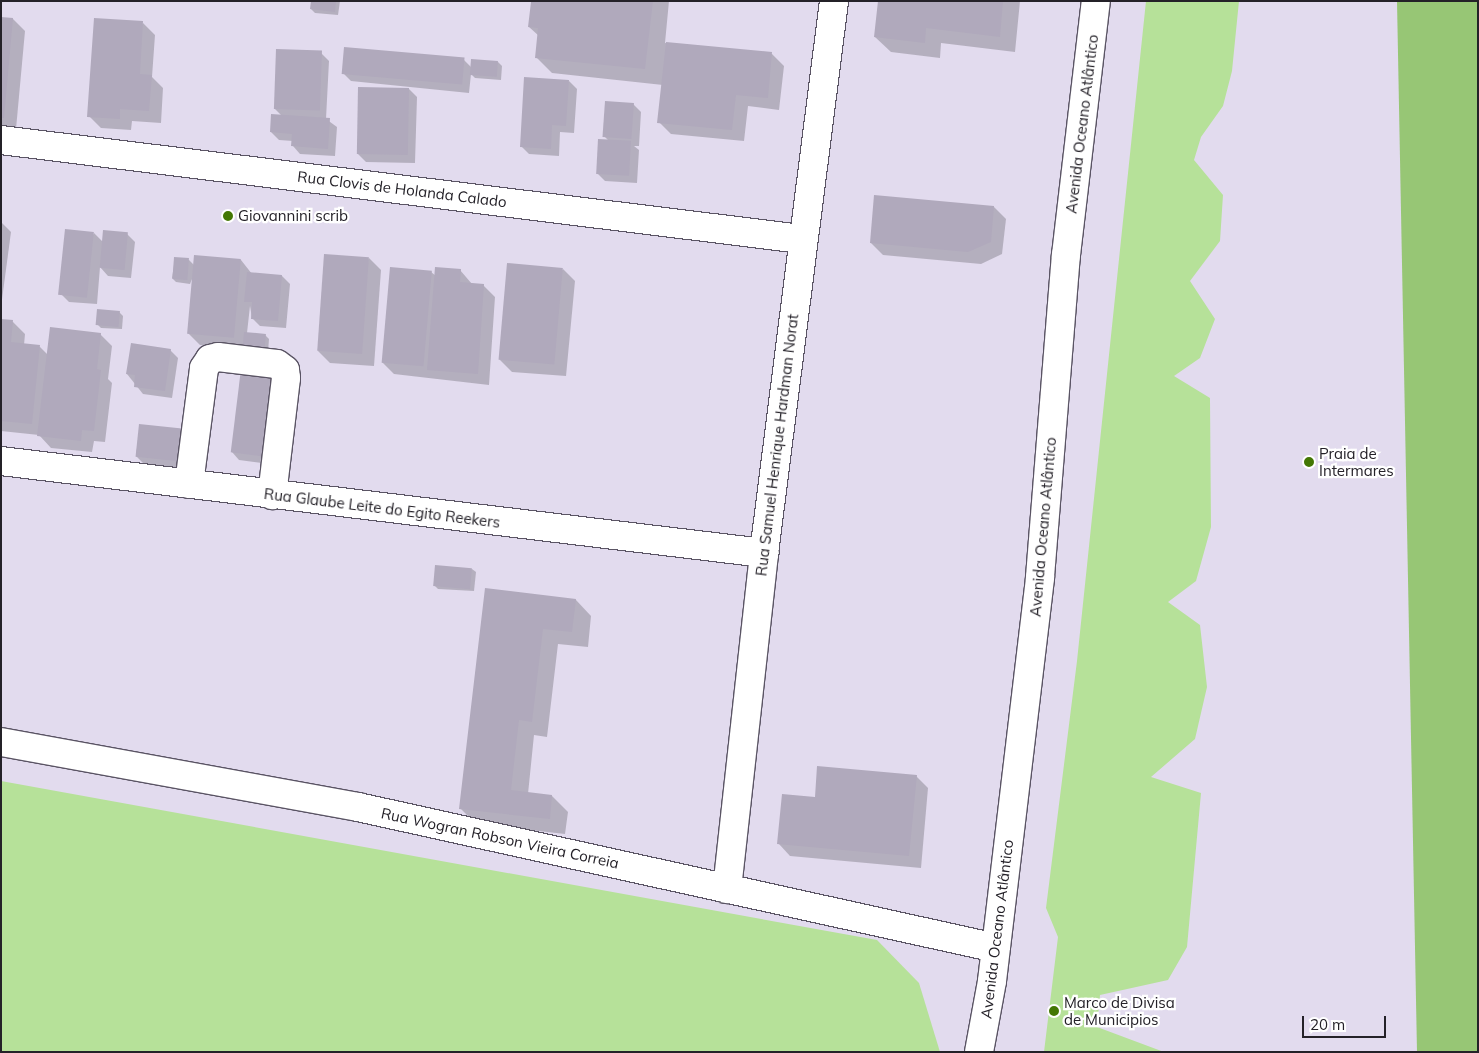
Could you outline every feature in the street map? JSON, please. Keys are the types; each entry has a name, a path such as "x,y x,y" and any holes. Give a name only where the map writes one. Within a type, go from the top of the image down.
{"street":[{"name":"Rua Samuel Henrique Hardman Norat","path":"727,889 764,553 802,239 834,1"},
{"name":"Avenida Oceano Atlântico","path":"979,1052 996,948 1040,577 1066,255 1096,1"},
{"name":"Rua Clovis de Holanda Calado","path":"1,140 802,239"},
{"path":"188,484 207,363 218,357 277,364 285,370 286,378 272,495"},
{"name":"Rua Glaube Leite do Egito Reekers","path":"1,461 764,553"},
{"name":"Rua Wogran Robson Vieira Correia","path":"1,742 358,807 996,948"}],"shaded area":[{"path":"1146,1 1239,1 1232,71 1223,106 1201,137 1194,160 1223,195 1220,241 1190,281 1215,319 1200,358 1174,376 1210,398 1211,527 1196,581 1168,602 1200,625 1207,687 1195,739 1151,777 1201,793 1187,947 1168,980 1100,995 1097,1027 1164,1052 1044,1052 1058,937 1046,908 1077,661"},
{"path":"1397,1 1478,1 1478,1052 1417,1052"},
{"path":"1,781 877,940 919,983 940,1052 1,1052"}],"building":[{"path":"311,1 336,1 335,12 310,9"},
{"path":"653,1 645,69 535,58 538,28 528,27 531,2"},
{"path":"878,1 1003,1 1000,37 926,28 925,43 874,37"},
{"path":"1,17 13,18 4,118 1,118"},
{"path":"94,18 143,21 140,74 152,75 149,111 120,109 120,119 87,117"},
{"path":"666,42 772,52 768,98 736,95 732,130 657,123"},
{"path":"344,47 465,58 462,84 342,74"},
{"path":"276,49 322,51 320,111 274,109"},
{"path":"471,59 498,61 497,77 470,75"},
{"path":"524,77 569,80 566,126 552,125 551,149 520,147"},
{"path":"358,87 409,88 408,155 357,154"},
{"path":"605,101 634,103 631,139 602,137"},
{"path":"271,114 330,118 328,149 291,146 292,134 270,132"},
{"path":"598,139 631,141 629,176 596,174"},
{"path":"874,195 994,206 991,242 968,252 870,243"},
{"path":"65,229 94,232 87,298 58,295"},
{"path":"103,230 128,232 125,270 100,268"},
{"path":"324,254 369,257 362,354 317,351"},
{"path":"194,255 241,259 234,338 187,334"},
{"path":"174,257 189,258 187,280 172,279"},
{"path":"507,263 563,268 554,365 499,360"},
{"path":"390,267 432,271 423,366 382,363"},
{"path":"435,267 461,269 460,282 484,284 478,374 427,370"},
{"path":"247,272 282,275 278,321 251,319 252,302 244,302"},
{"path":"97,309 120,311 119,327 96,325"},
{"path":"1,319 13,320 11,342 40,345 32,424 1,421"},
{"path":"50,327 101,333 97,369 101,370 94,431 82,430 81,441 37,436"},
{"path":"244,332 266,334 265,350 243,348"},
{"path":"131,343 171,349 165,391 134,387 135,375 126,374"},
{"path":"241,369 272,373 262,456 231,452"},
{"path":"139,424 187,429 183,462 136,457"},
{"path":"435,565 472,568 470,589 433,586"},
{"path":"485,588 576,599 572,632 543,629 532,722 519,720 511,790 552,795 550,819 459,809"},
{"path":"817,766 917,775 909,856 777,844 782,794 815,797"}],"place":[{"name":"Giovannini scrib","path":"228,216"},
{"name":"Praia de Intermares","path":"1309,462"},
{"name":"Marco de Divisa de Municipios","path":"1054,1011"}]}
